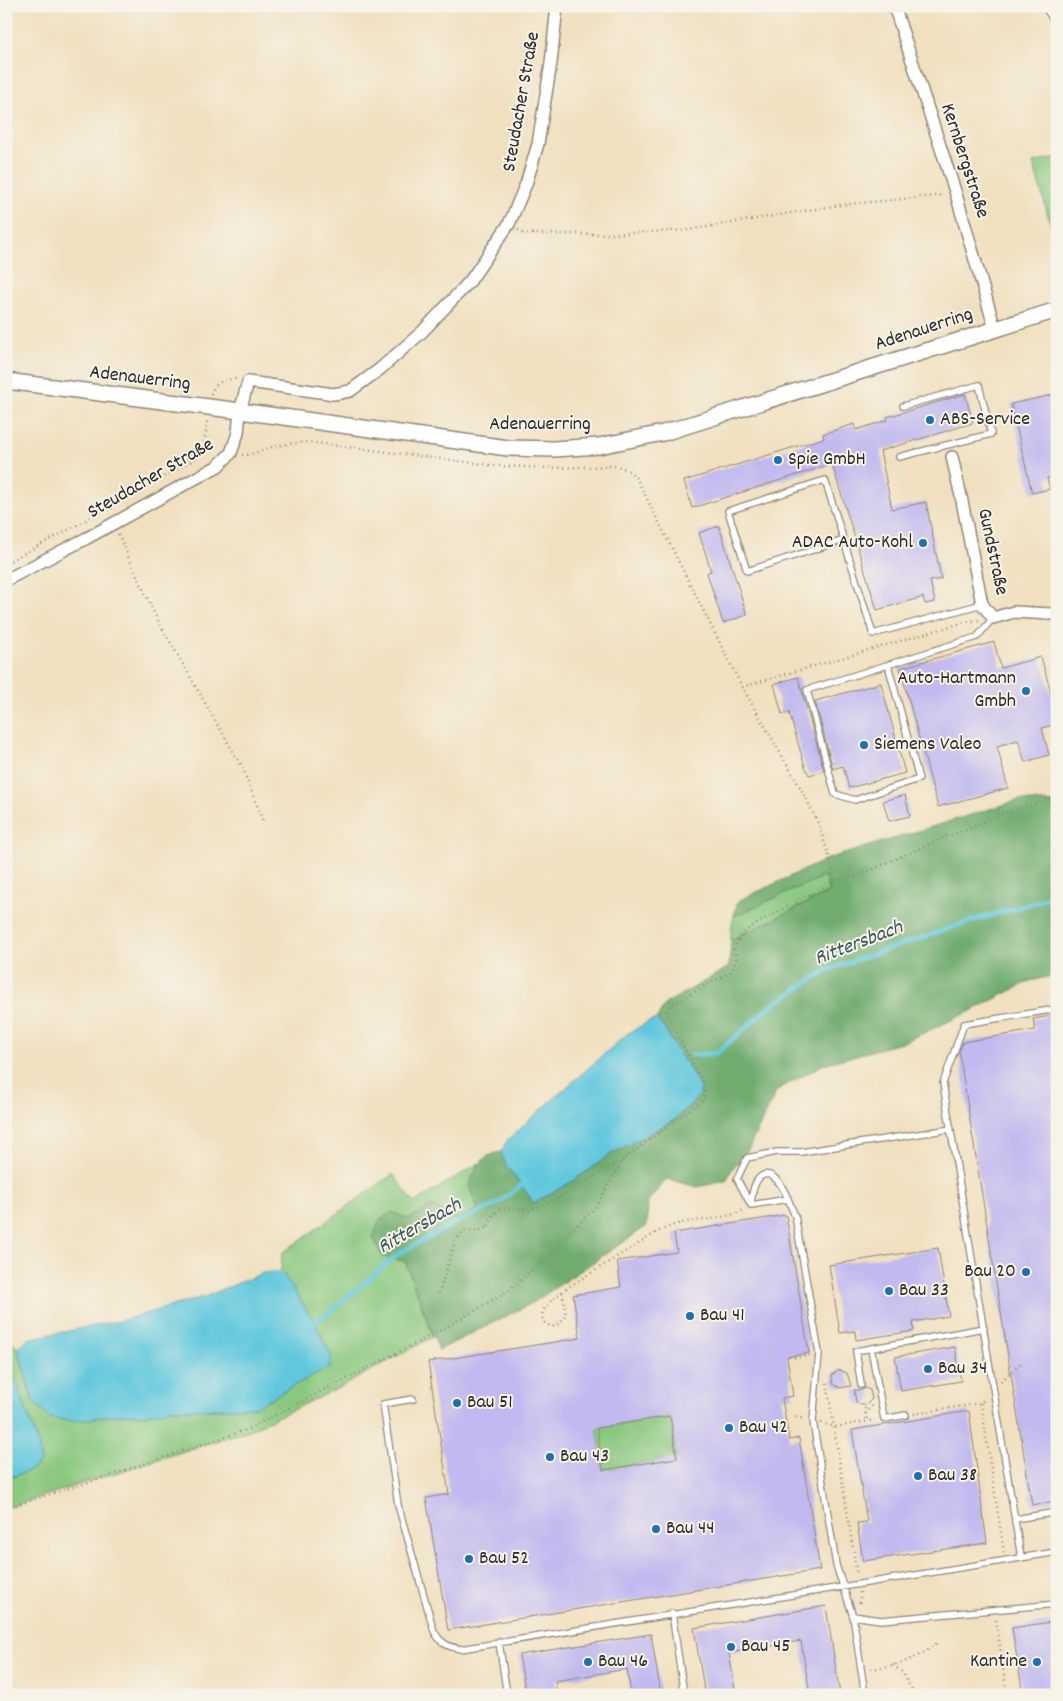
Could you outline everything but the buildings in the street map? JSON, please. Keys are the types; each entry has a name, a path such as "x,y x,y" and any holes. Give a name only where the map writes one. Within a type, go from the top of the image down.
{"main road":[{"name":"Adenauerring","path":"6,381 508,448 554,449 599,446 663,433 1057,310"}],"street":[{"name":"Steudacher Straße","path":"6,580 114,524 218,466 231,453 238,433 240,411 248,382 334,394 350,390 380,369 422,332 470,281 509,224 526,184 538,144 551,63 557,6"},
{"name":"Kernbergstraße","path":"894,6 956,194 995,329"},
{"name":"Gundstraße","path":"952,457 982,604 993,618 1014,612 1042,614 1057,612"}],"lane":[{"path":"1044,6 1057,25"},
{"path":"899,457 991,434 979,385 903,406"},
{"path":"949,444 952,457"},
{"path":"844,540 747,571 728,511 825,480 844,540 872,634 982,604"},
{"path":"888,665 919,779 855,800 835,794 807,690 977,637 993,618"},
{"path":"1021,1557 943,1083 964,1024 1057,1009"},
{"path":"751,1204 736,1179 747,1158 777,1152 801,1152 951,1129"},
{"path":"751,1204 755,1182 760,1176 770,1175 778,1179 795,1216 819,1353 813,1422 836,1565 856,1616 865,1695"},
{"path":"751,1204 788,1199"},
{"path":"861,1385 856,1351 984,1328"},
{"path":"871,1348 884,1418 906,1415"},
{"path":"413,1399 383,1404 398,1505 434,1631 439,1640 450,1647 461,1649 672,1613 1057,1552"},
{"path":"1015,1519 1057,1512"},
{"path":"856,1616 881,1620 1057,1604"},
{"path":"672,1613 684,1695"},
{"path":"499,1642 508,1695"}],"path":[{"path":"509,224 524,234 606,234 688,230 840,205 956,194"},
{"path":"6,563 195,459 204,446 212,390 220,381 233,379 248,382"},
{"path":"231,453 244,456 272,447 308,442 498,466 552,468 618,466 629,471 638,479 742,687 803,792 818,823 835,880"},
{"path":"114,524 157,619 243,769 263,821"},
{"path":"742,687 966,622 993,618"},
{"path":"439,1294 455,1240 464,1231 478,1231 488,1227 493,1214 502,1208 529,1210 554,1200 624,1159 702,1100 705,1094 702,1081 667,1016 667,1009 732,970 736,959 734,947 741,936 751,927 835,880 860,875 947,836 972,828 998,815 1057,797"},
{"path":"6,1508 246,1430 436,1333 510,1290 595,1208 624,1159"},
{"path":"562,1292 566,1310 565,1318 560,1324 552,1327 543,1322 541,1315 544,1308 562,1292 659,1231 672,1225 740,1212 751,1204"},
{"path":"794,1358 819,1353"},
{"path":"906,1415 981,1403 1022,1362"},
{"path":"826,1380 860,1598 856,1616"},
{"path":"864,1408 867,1421"},
{"path":"835,1426 884,1418"},
{"path":"995,1610 1007,1695"},
{"path":"862,1670 893,1665 919,1656 938,1642"},
{"path":"893,1665 902,1672 915,1695"}],"green space":[{"path":"1057,157 1057,247 1033,163"},
{"path":"1019,800 1057,802 1057,975 1030,981 904,1042 824,1064 777,1090 748,1150 732,1169 726,1181 697,1187 667,1179 648,1201 647,1226 534,1302 439,1350 405,1261 383,1257 373,1238 380,1219 392,1212 409,1219 431,1206 459,1219 478,1209 469,1186 483,1160 488,1156 501,1152 506,1165 534,1203 573,1181 611,1154 674,1120 700,1095 698,1083 657,1019 665,1004 729,967 731,940 829,892 825,876 734,916 738,901 827,859"},
{"path":"825,875 829,892 731,940 734,916"},
{"path":"479,1163 469,1186 478,1209 459,1219 431,1206 409,1219 383,1257 405,1261 433,1337 337,1389 247,1431 6,1508 6,1479 31,1470 40,1462 39,1446 6,1353 6,1334 18,1348 33,1401 74,1421 125,1414 143,1415 171,1409 255,1407 330,1355 315,1322 281,1271 282,1253 393,1174 414,1203"},
{"path":"670,1416 677,1458 603,1470 597,1428"}],"water":[{"path":"657,1019 698,1083 701,1089 700,1095 674,1120 611,1154 573,1181 534,1203 506,1165 501,1152 508,1139 627,1034"},
{"path":"281,1271 315,1322 331,1355 330,1366 255,1407 171,1409 143,1415 125,1414 74,1421 49,1418 33,1401 18,1348 27,1339 119,1321 204,1297 263,1273"},
{"path":"6,1353 39,1446 40,1462 31,1470 6,1479"}],"waterway":[{"name":"Rittersbach","path":"691,1055 717,1053 769,1007 827,970 968,922 1037,902 1057,893"},
{"name":"Rittersbach","path":"315,1322 329,1313 398,1254 455,1223 495,1205 522,1185"}],"place":[{"name":"ABS-Service","path":"930,420"},
{"name":"Spie GmbH","path":"778,460"},
{"name":"ADAC Auto-Kohl","path":"923,543"},
{"name":"Auto-Hartmann Gmbh","path":"1026,691"},
{"name":"Siemens Valeo","path":"864,745"},
{"name":"Bau 20","path":"1026,1272"},
{"name":"Bau 33","path":"889,1291"},
{"name":"Bau 41","path":"690,1316"},
{"name":"Bau 34","path":"928,1369"},
{"name":"Bau 51","path":"457,1403"},
{"name":"Bau 42","path":"729,1428"},
{"name":"Bau 43","path":"550,1457"},
{"name":"Bau 38","path":"918,1476"},
{"name":"Bau 44","path":"656,1529"},
{"name":"Bau 52","path":"469,1559"},
{"name":"Bau 45","path":"731,1647"},
{"name":"Bau 46","path":"588,1662"},
{"name":"Kantine","path":"1037,1662"}]}
